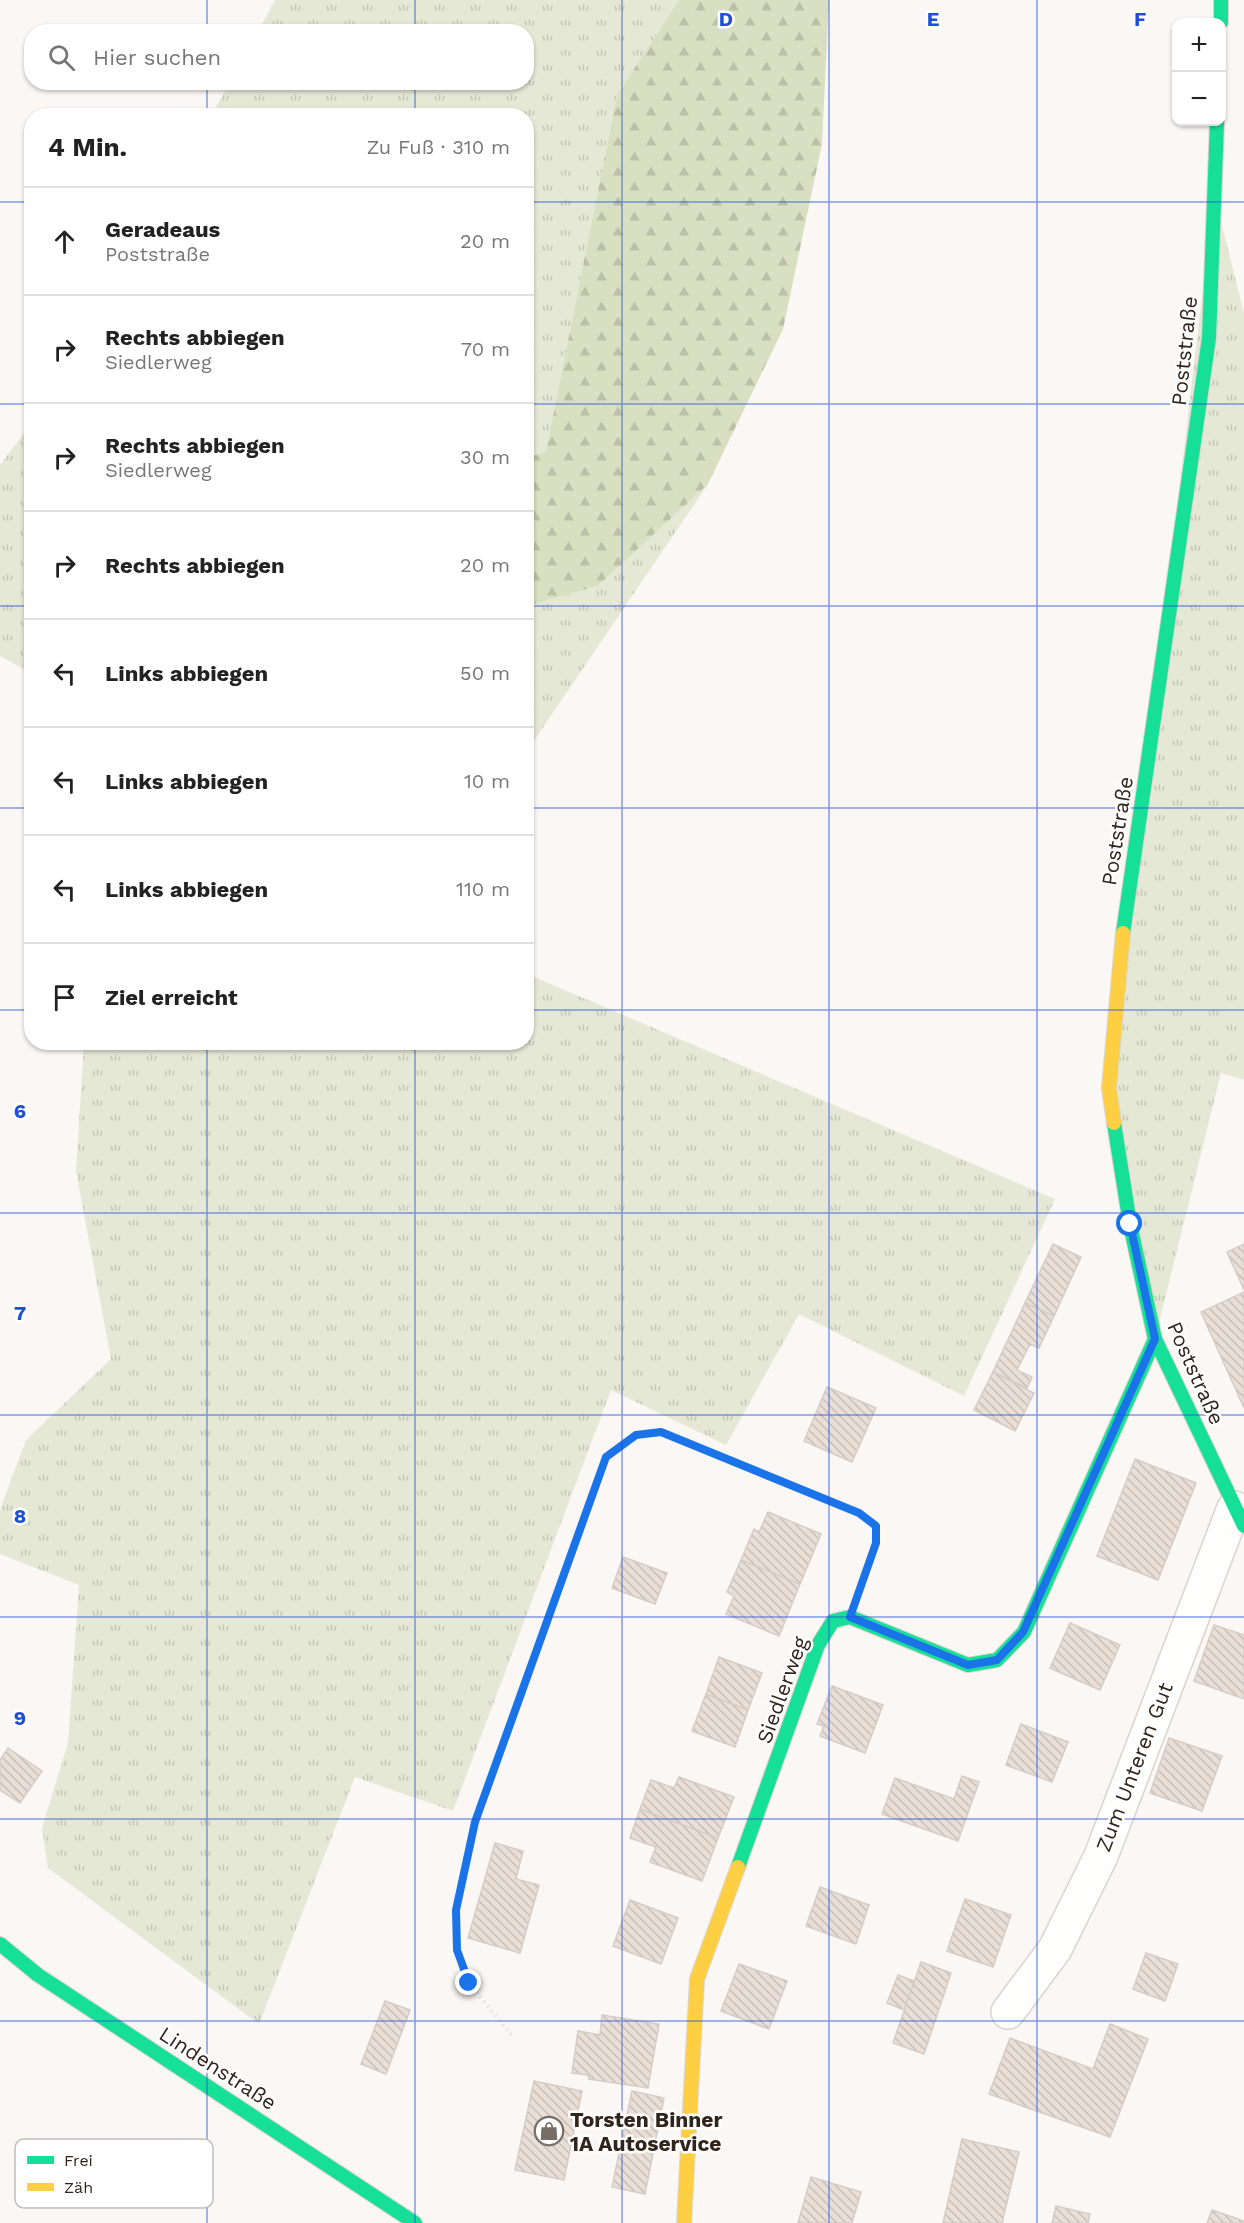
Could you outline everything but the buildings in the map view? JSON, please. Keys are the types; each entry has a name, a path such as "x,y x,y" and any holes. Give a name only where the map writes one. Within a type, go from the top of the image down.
{"street":[{"path":"1221,0 1221,18"},
{"name":"Poststraße","path":"1217,126 1209,338 1118,968 1109,1088 1130,1224 1155,1339 1239,1517"},
{"path":"850,1617 968,1665 997,1660 1023,1632 1155,1339"},
{"name":"Zum Unteren Gut","path":"1008,2012 1055,1949 1101,1856 1239,1517"},
{"name":"Siedlerweg","path":"684,2223 697,1979 818,1646 833,1621 850,1617"},
{"name":"Lindenstraße","path":"0,1944 38,1975 415,2223"}],"path":[{"path":"511,2035 469,1983 457,1950 456,1910 475,1822 606,1457 636,1435 661,1432 859,1513 876,1526 876,1543 850,1617"}],"green space":[{"path":"275,0 679,0 617,95 546,451 534,455 534,108 216,108 226,90 534,90 534,24 262,24"},
{"path":"679,0 829,0 822,144 783,329 708,484 598,586 534,604 534,455 546,451 617,95"},
{"path":"1214,194 1244,313 1244,1080 1221,1073 1155,1339 1109,1088"},
{"path":"24,433 24,669 0,656 0,465"},
{"path":"708,484 534,741 534,604 598,586"},
{"path":"534,977 1055,1199 964,1396 799,1314 726,1445 611,1390 453,1811 355,1777 259,2024 48,1868 42,1828 68,1743 79,1585 0,1554 0,1510 26,1440 111,1359 76,1171 84,1050 534,1050"}],"traffic: fast":[{"path":"1221,0 1221,18"},
{"path":"1123,933 1209,338 1217,126"},
{"path":"1114,1123 1130,1224 1155,1339 1244,1526"},
{"path":"738,1867 818,1645 833,1621 850,1617 968,1665 997,1660 1024,1632 1155,1339"},
{"path":"0,1944 38,1975 415,2223"}],"traffic: slow":[{"path":"1114,1123 1109,1088 1123,933"},
{"path":"684,2223 697,1979 738,1867"}],"place":[{"name":"Torsten Binner 1A Autoservice","path":"549,2131"}],"route":[{"path":"469,1983 457,1950 456,1910 475,1822 606,1457 636,1435 661,1432 859,1513 876,1526 876,1543 850,1617 968,1665 997,1660 1023,1632 1155,1339 1130,1224"}]}
